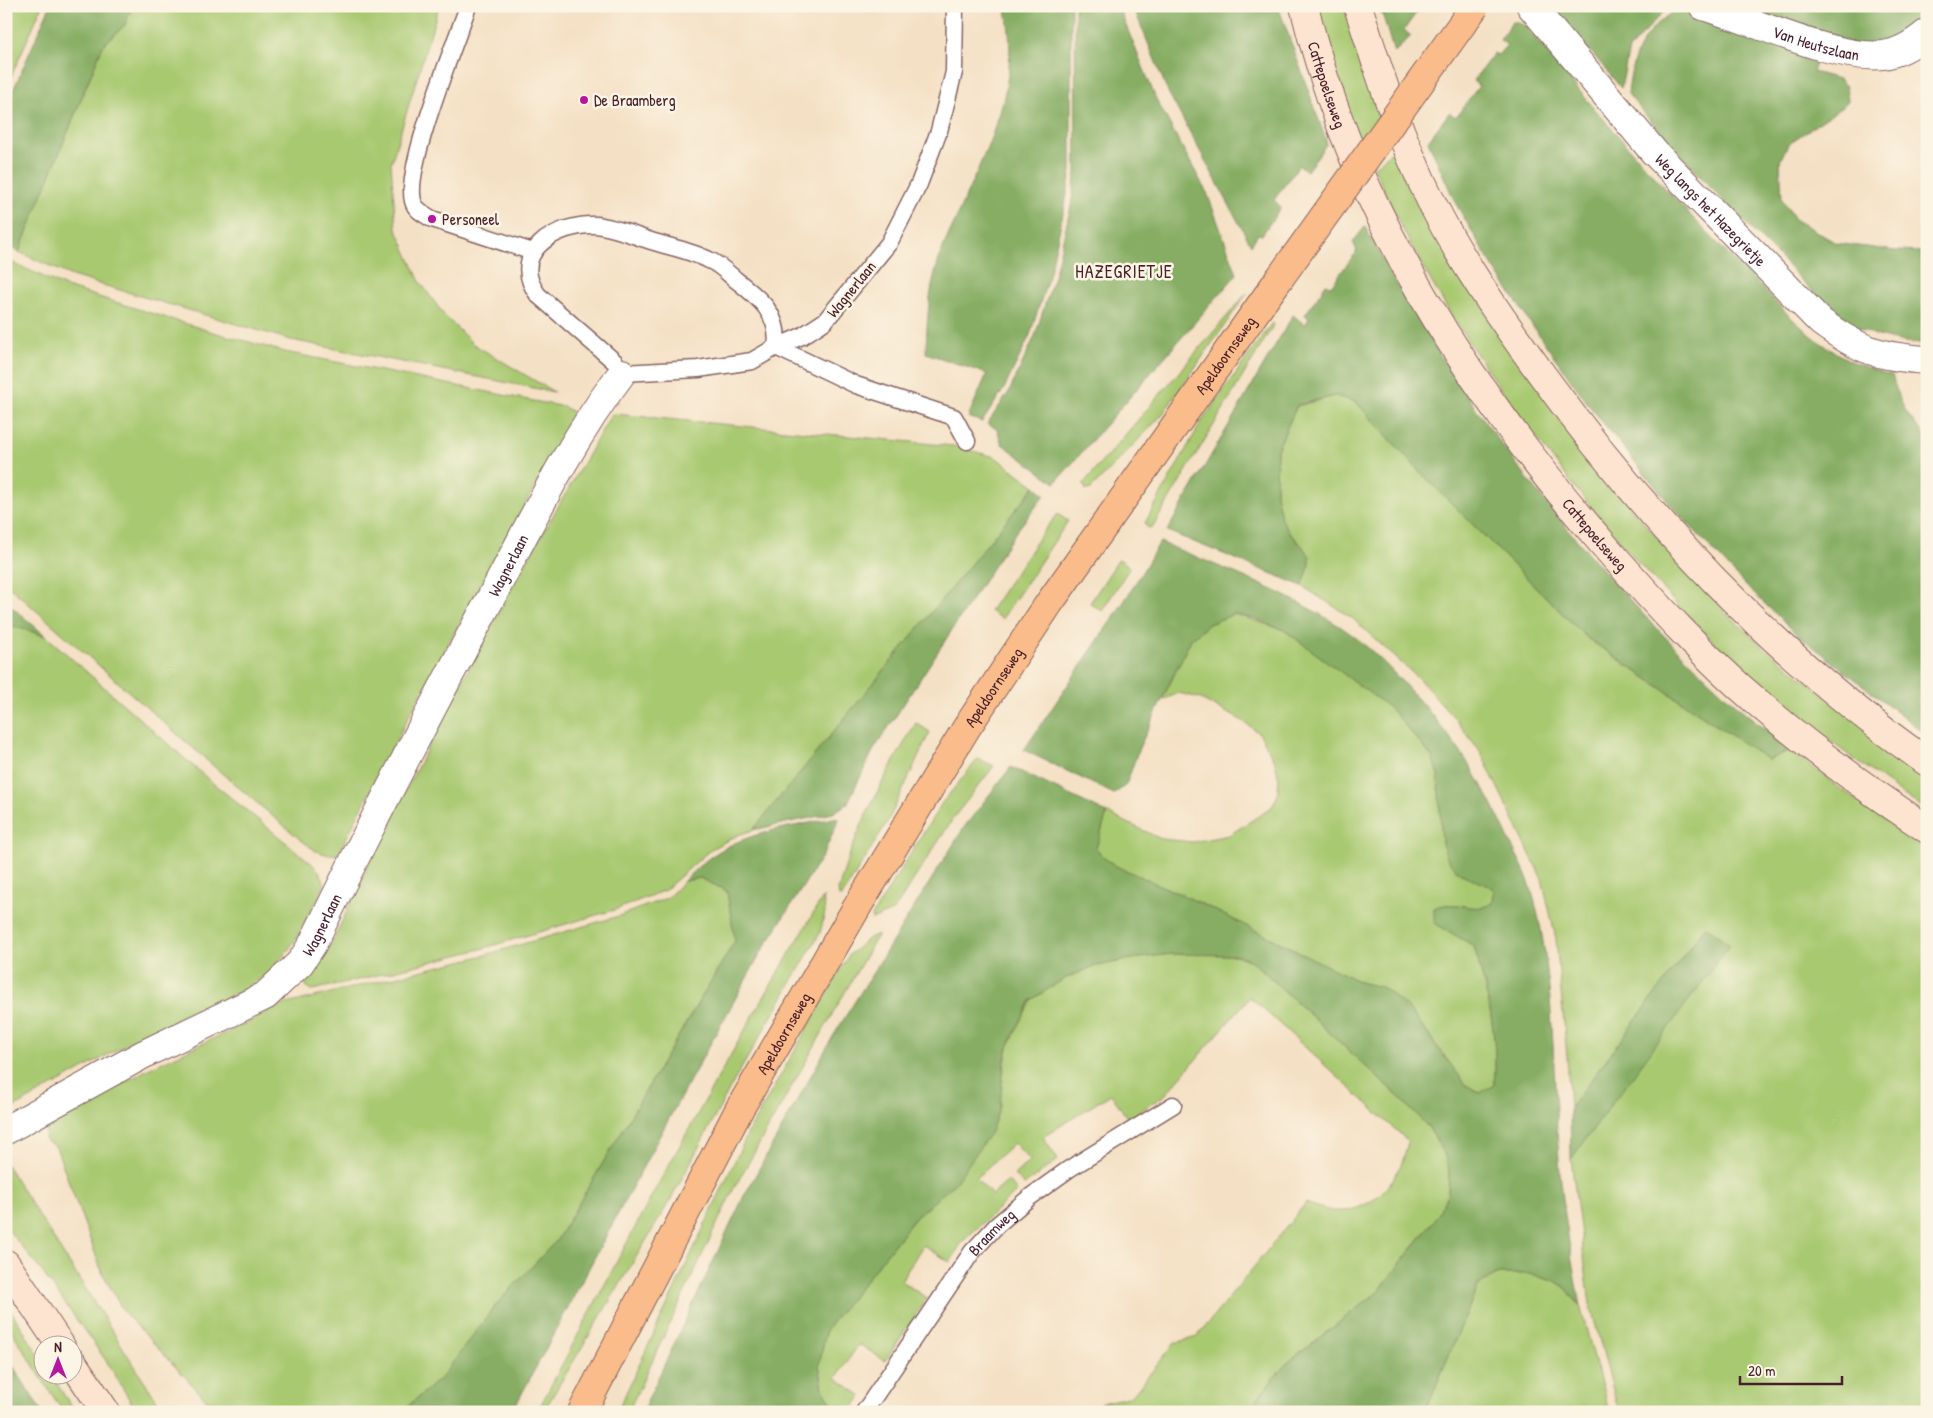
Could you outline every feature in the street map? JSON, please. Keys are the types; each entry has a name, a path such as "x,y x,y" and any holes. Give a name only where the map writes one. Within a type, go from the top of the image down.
{"main road":[{"name":"Apeldoornseweg","path":"582,1412 740,1108 860,902 967,727 1050,602 1279,279 1476,6"}],"street":[{"name":"Cattepoelseweg","path":"1304,6 1312,42 1340,125 1396,251 1440,328 1512,431 1568,504 1657,606 1733,680 1844,771 1927,829"},
{"path":"1358,6 1397,123 1432,201 1455,245 1482,288 1579,426 1650,513 1736,604 1781,647 1888,735 1927,762"},
{"name":"Weg langs het Hazegrietje","path":"1530,6 1654,152 1821,322 1846,340 1873,353 1901,359 1927,360"},
{"name":"Van Heutszlaan","path":"1703,6 1844,52 1868,56 1885,54 1901,49 1927,33"},
{"path":"1356,162 1397,123"},
{"name":"Wagnerlaan","path":"6,1130 144,1054 250,1005 278,986 300,963 312,945 430,711 508,564 595,409 622,373"},
{"path":"6,1264 54,1336"},
{"path":"82,1377 106,1412"}],"lane":[{"path":"468,6 414,162 411,191 413,204 420,212 432,219 533,252"},
{"name":"Wagnerlaan","path":"622,373 698,370 752,362 776,347 802,336 825,321 889,243 919,184 939,130 954,72 955,6"},
{"path":"622,373 615,362 553,308 531,286 527,272 533,252 562,229 596,225 616,229 709,260 752,292 768,309 776,325 776,347 856,385 954,417 967,441"},
{"name":"Braamweg","path":"864,1412 972,1252 997,1225 1030,1197 1068,1169 1173,1105"}],"green space":[{"path":"6,6 42,6 6,88"},
{"path":"50,6 132,6 125,25 103,45 19,252 6,246 6,107"},
{"path":"132,6 439,6 391,163 396,228 420,282 444,315 473,344 554,392 291,340 72,276 19,252 103,45 125,25"},
{"path":"1005,6 1071,6 1071,172 1050,272 1030,335 1004,389 982,422 968,417 987,374 926,353 927,330 930,296 940,257 989,143 1005,91 1009,64 1009,36"},
{"path":"1075,6 1118,6 1156,99 1207,193 1237,274 1055,483 1002,444 997,429 987,424 1009,392 1035,336 1055,273 1071,206 1076,172"},
{"path":"1133,6 1278,6 1327,143 1307,171 1299,165 1274,200 1281,207 1262,235 1258,234 1251,245 1168,92"},
{"path":"1314,6 1344,6 1383,116 1356,140"},
{"path":"1380,6 1421,6 1404,30 1411,36 1394,53"},
{"path":"1553,6 1658,6 1666,9 1629,49 1621,88"},
{"path":"1735,6 1927,6 1927,21 1902,39 1860,46"},
{"path":"1677,9 1818,55 1813,72 1839,79 1846,86 1848,101 1842,107 1788,144 1780,161 1782,199 1795,219 1836,243 1896,251 1927,252 1927,345 1891,339 1865,331 1835,312 1815,294 1682,157 1628,94 1632,67 1641,45 1655,26"},
{"path":"1512,22 1518,22 1526,27 1659,181 1793,320 1820,342 1839,354 1859,365 1892,375 1905,409 1914,423 1927,437 1927,735 1798,635 1747,587 1668,502 1591,408 1531,324 1488,259 1456,204 1428,141 1449,113 1456,117 1479,86 1473,81 1494,53 1498,55 1507,45 1500,40"},
{"path":"1396,148 1633,511 1728,615 1767,650 1927,774 1927,811 1813,728 1733,660 1653,579 1576,489 1528,427 1486,368 1450,313 1417,256 1374,167"},
{"path":"1365,227 1401,292 1440,355 1526,477 1573,535 1621,591 1673,645 1726,696 1791,750 1768,760 1587,638 1422,474 1356,402 1335,396 1297,405 1277,450 1276,494 1281,518 1289,532 1310,556 1310,564 1302,586 1167,531 1293,315 1305,325 1309,318 1305,315 1326,284 1331,286 1357,251 1353,242"},
{"path":"6,260 66,287 285,352 564,407 573,412 572,419 414,706 338,854 329,855 316,851 301,840 218,770 6,584"},
{"path":"1247,293 1162,415 1091,489 1086,490 1083,484"},
{"path":"1272,323 1274,324 1154,525 1150,528 1147,527 1145,523 1203,419"},
{"path":"1922,378 1927,378 1927,404 1920,391"},
{"path":"1335,396 1356,402 1422,474 1587,638 1768,760 1791,750 1838,787 1927,849 1927,1412 1619,1412 1590,1304 1571,1159 1594,1127 1706,926 1570,1108 1556,939 1542,879 1480,751 1452,715 1419,679 1352,618 1302,586 1310,564 1303,546 1289,532 1281,518 1276,494 1277,450 1297,406"},
{"path":"611,415 954,446 995,457 1035,486 753,830 738,835 711,849 665,890 617,909 481,949 312,990 306,986 305,980 332,943 371,859 444,715 522,569"},
{"path":"1035,486 1045,495 1015,533 873,751 847,804 833,813 753,830"},
{"path":"1058,514 1068,521 1002,619 990,611 1043,532"},
{"path":"1160,542 1298,602 1341,627 1364,644 1405,685 1438,722 1451,738 1483,787 1526,874 1545,951 1552,1021 1561,1178 1580,1306 1566,1288 1554,1280 1531,1274 1499,1274 1487,1279 1478,1286 1425,1412 1246,1412 1286,1364 1379,1291 1438,1215 1448,1194 1449,1168 1443,1151 1429,1128 1400,1098 1252,961 1236,955 1171,954 1131,959 1092,967 1064,979 1031,1000 1008,1047 1004,1062 1000,1107 991,1132 956,1182 916,1217 826,1330 819,1365 823,1389 837,1412 642,1412 744,1196 832,1038 965,826 1011,767 1107,813 1096,848 1104,858 1116,866 1198,902 1362,983 1382,987 1409,1009 1466,1085 1480,1093 1494,1085 1495,1049 1491,1015 1474,946 1434,923 1434,908 1443,905 1485,906 1493,903 1494,891 1489,886 1459,873 1449,862 1442,844 1438,775 1432,757 1391,709 1284,630 1255,619 1234,614 1209,624 1191,639 1139,748 1126,785 1114,794 1024,750 1129,594"},
{"path":"1119,559 1130,567 1102,611 1090,603"},
{"path":"6,602 46,636 6,624"},
{"path":"1234,614 1284,630 1391,708 1432,757 1438,775 1442,844 1459,873 1490,886 1494,891 1493,903 1485,906 1443,905 1434,908 1435,923 1474,946 1483,981 1491,1015 1495,1067 1494,1085 1480,1093 1466,1085 1409,1009 1382,987 1362,983 1198,902 1116,866 1104,858 1096,848 1107,813 1161,839 1193,842 1229,835 1271,808 1277,797 1279,780 1275,762 1260,734 1243,721 1199,698 1179,693 1162,700 1191,639 1209,624"},
{"path":"6,624 46,636 209,780 310,862 319,871 325,884 295,941 272,970 246,989 136,1039 6,1112"},
{"path":"916,723 930,732 889,819 842,896 839,897 838,891 861,826 881,784"},
{"path":"978,759 994,766 954,817 894,910 872,920 872,916 942,803"},
{"path":"834,818 839,819 823,855 760,954 667,1122 512,1412 401,1412 442,1377 495,1306 557,1240 735,941 727,891 700,878 684,881 718,852 735,843 772,831"},
{"path":"700,878 727,891 735,941 557,1240 495,1306 442,1377 401,1412 218,1412 123,1311 102,1272 56,1147 45,1140 46,1126 152,1067 255,1019 274,1007 485,955 619,916 667,898 684,881"},
{"path":"823,897 825,912 820,933 734,1081 671,1199 543,1412 537,1412 656,1188 751,1019"},
{"path":"1706,926 1730,945 1571,1159 1570,1108"},
{"path":"878,934 733,1190 628,1412 617,1412 749,1131 849,955 870,937"},
{"path":"1171,954 1236,955 1252,961 1400,1098 1429,1128 1443,1151 1449,1167 1448,1194 1438,1215 1379,1291 1286,1364 1246,1412 1095,1412 1102,1403 1132,1396 1175,1343 1197,1337 1306,1203 1336,1211 1350,1210 1363,1206 1385,1190 1400,1167 1405,1154 1408,1141 1250,997 1165,1095 1128,1119 1111,1094 1043,1137 1058,1160 1024,1185 1014,1175 1030,1160 1014,1143 976,1178 992,1195 1008,1181 1017,1191 962,1242 950,1262 923,1245 901,1281 927,1298 885,1361 859,1344 836,1378 862,1396 849,1412 837,1412 823,1389 819,1365 826,1330 916,1217 956,1182 1002,1080 1008,1047 1031,1000 1064,979 1092,967 1131,959"},
{"path":"6,1164 164,1412 137,1412 107,1362 43,1273 6,1227"},
{"path":"1499,1274 1531,1274 1554,1280 1566,1288 1580,1306 1609,1412 1425,1412 1478,1286"},
{"path":"6,1303 32,1344 32,1363 6,1322"},
{"path":"6,1355 42,1412 14,1412 6,1400"},
{"path":"47,1386 58,1386 75,1412 63,1412"}],"place":[{"name":"De Braamberg","path":"584,100"},
{"name":"Personeel","path":"432,219"}],"district":[{"name":"HAZEGRIETJE","path":"1124,272"}]}
